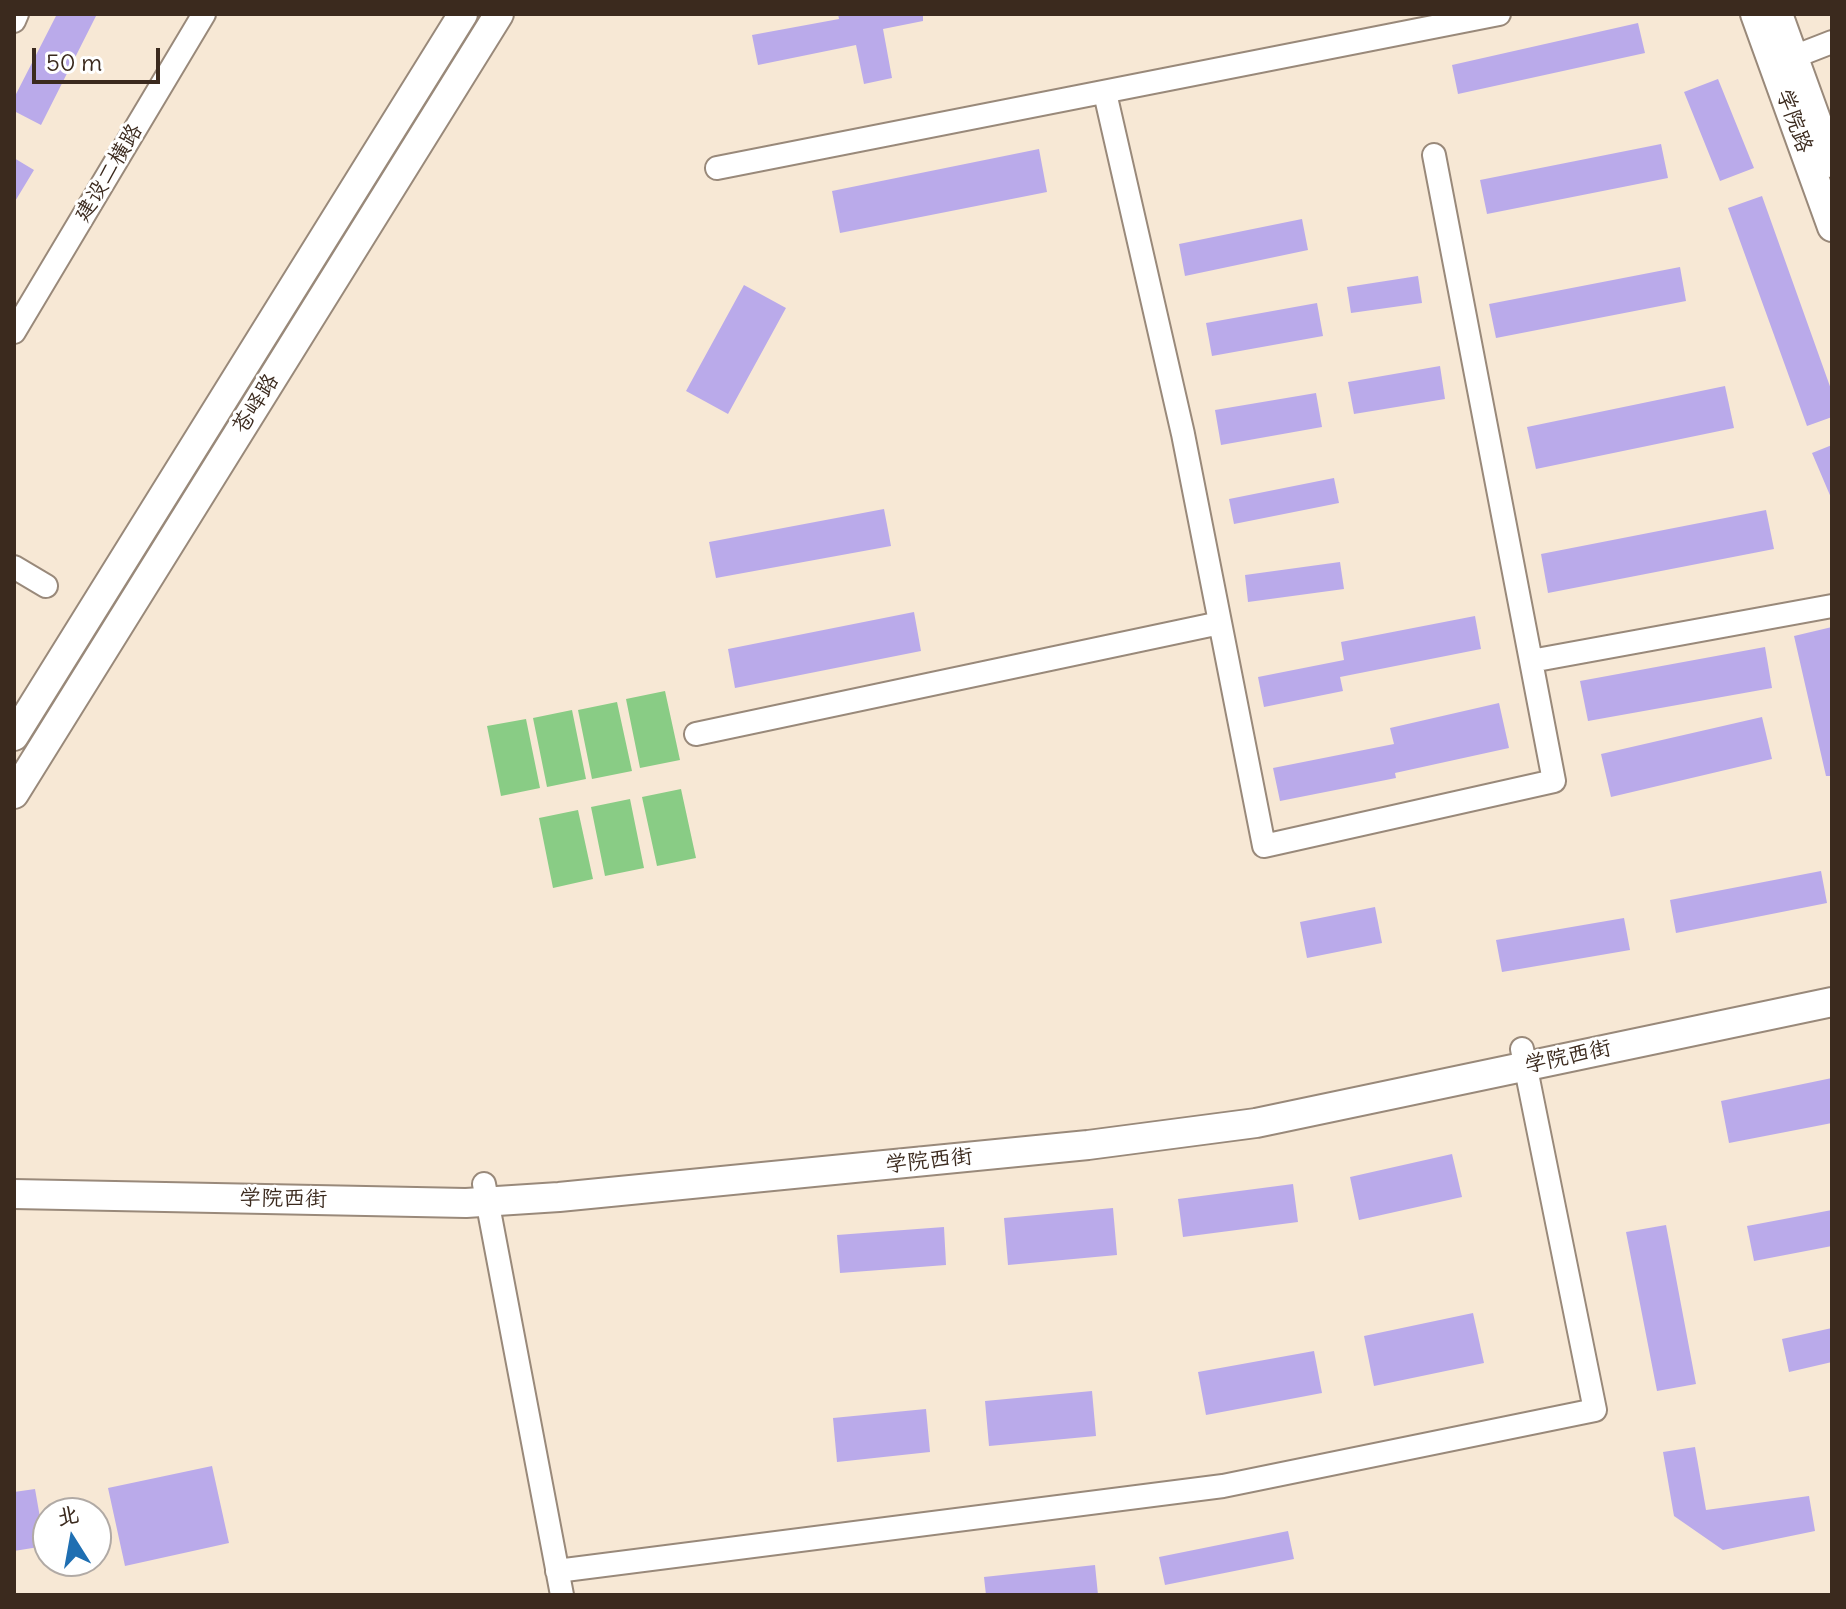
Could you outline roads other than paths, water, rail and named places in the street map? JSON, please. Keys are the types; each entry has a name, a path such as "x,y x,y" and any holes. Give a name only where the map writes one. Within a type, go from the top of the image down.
{"main road":[{"name":"苍峄路","path":"14,736 463,14"},
{"name":"苍峄路","path":"14,794 499,14"},
{"name":"学院路","path":"1755,14 1784,61 1832,163"},
{"name":"学院路","path":"1778,14 1784,61 1832,227"},
{"name":"学院西街","path":"14,1176 559,1197 1088,1145 1256,1123 1832,984"},
{"name":"学院西街","path":"1524,1058 1832,1002"},
{"name":"学院西街","path":"14,1194 486,1193"}],"street":[{"path":"14,21 17,14"},
{"name":"建设二横路","path":"14,332 204,14"},
{"path":"717,168 1499,14"},
{"path":"1784,61 1832,42"},
{"path":"1105,93 1183,434 1264,846 1554,781 1434,155"},
{"path":"14,567 46,586"},
{"path":"1531,661 1832,606"},
{"path":"696,734 1220,623"},
{"path":"557,1571 1223,1486 1595,1410 1524,1058"},
{"path":"486,1193 562,1595"}]}
